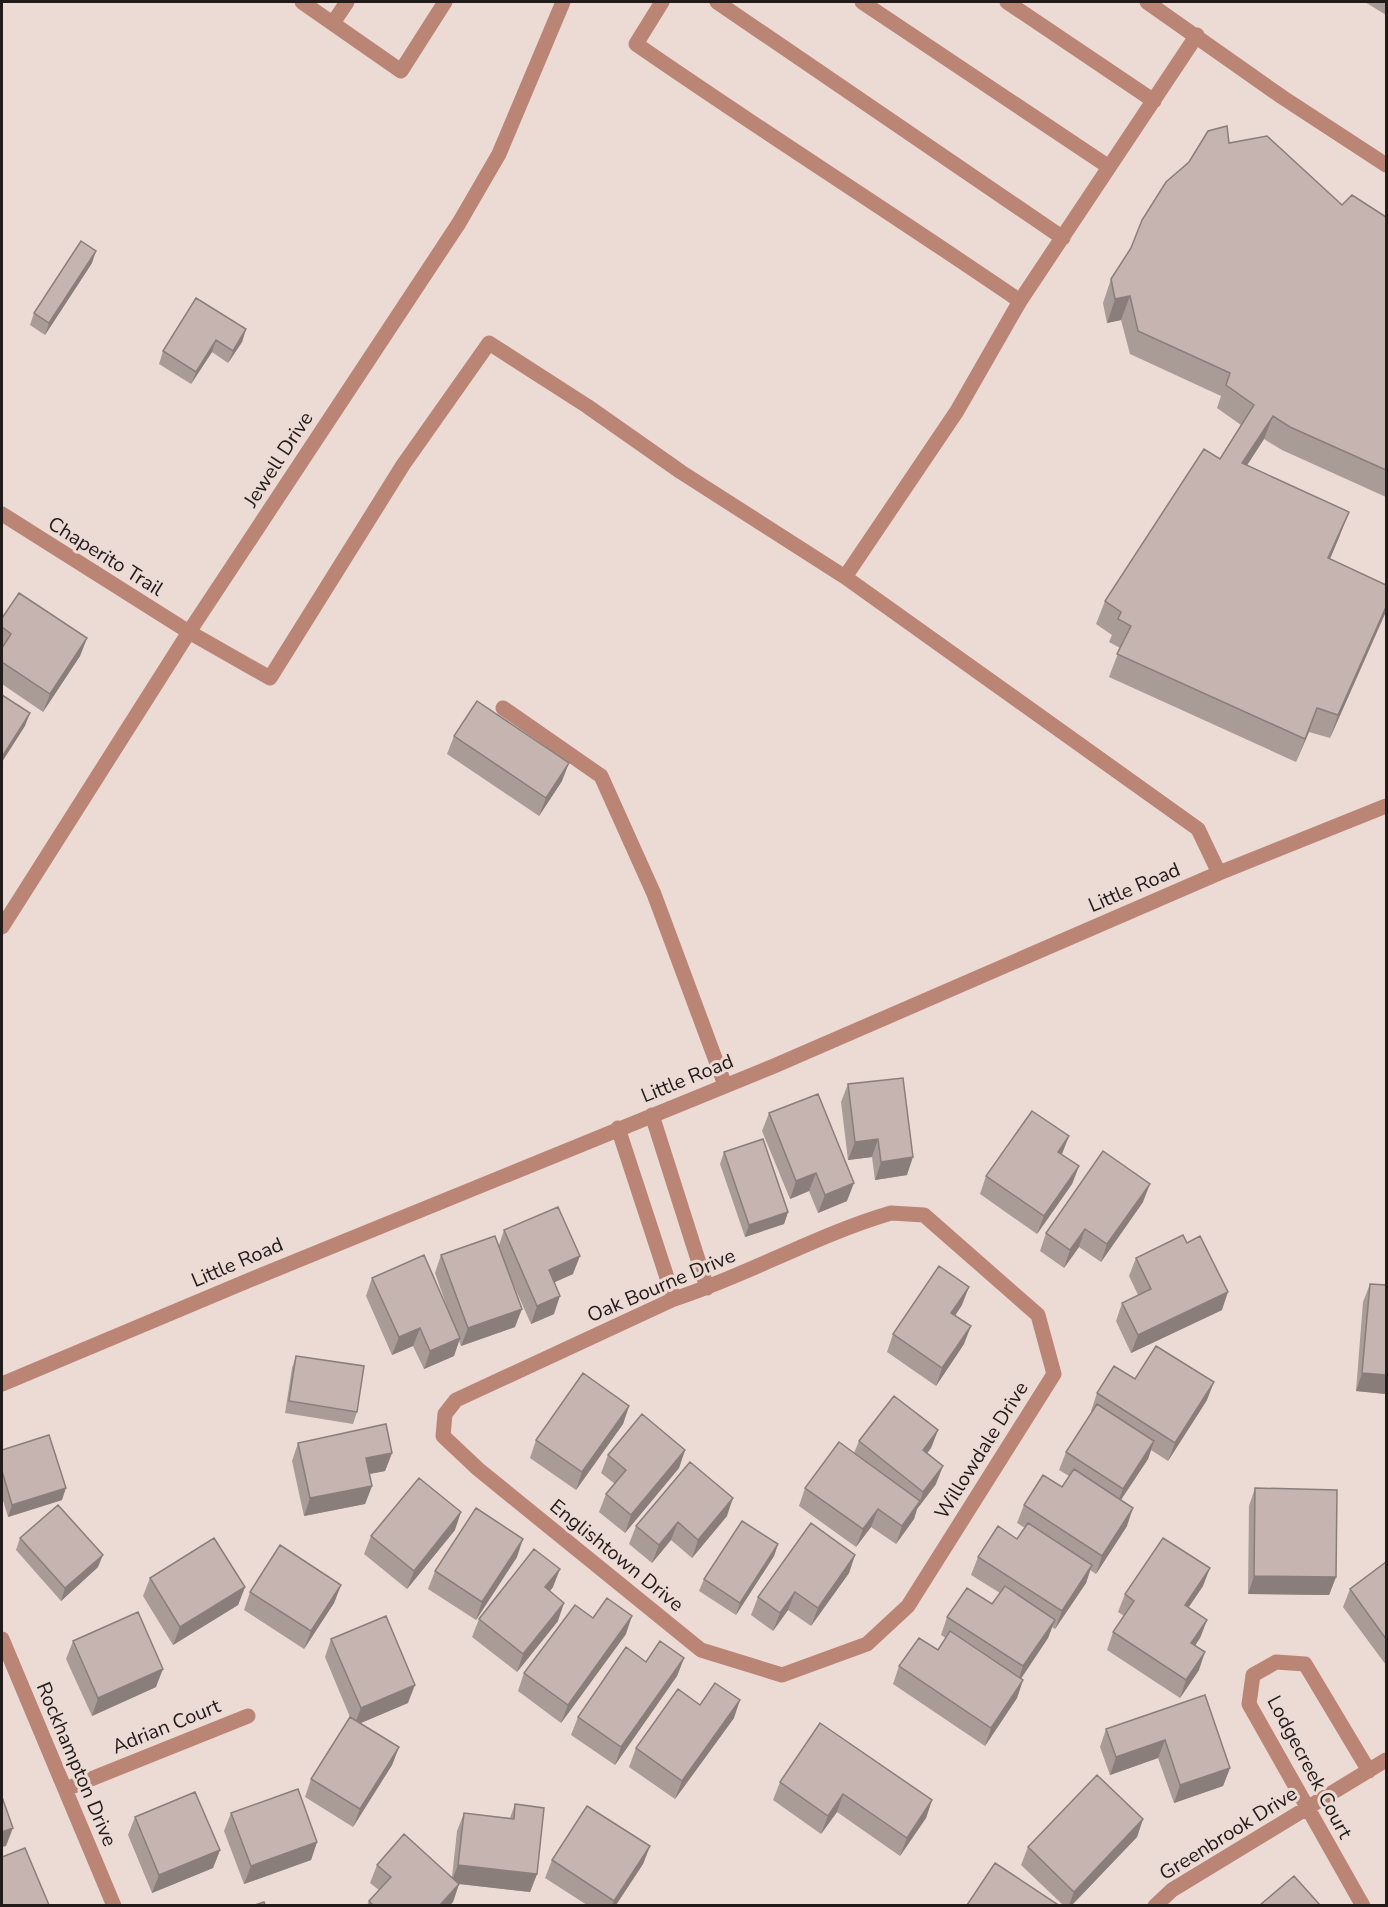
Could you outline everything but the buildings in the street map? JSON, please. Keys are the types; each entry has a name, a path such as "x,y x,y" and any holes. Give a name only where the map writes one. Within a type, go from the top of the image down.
{"street":[{"path":"302,2 401,71 445,2"},
{"path":"333,23 347,2"},
{"name":"Jewell Drive","path":"2,927 189,633 459,223 499,154 563,2"},
{"path":"662,2 636,44 716,100 922,233 1020,301"},
{"path":"717,2 1062,238"},
{"path":"862,2 1109,167"},
{"path":"1007,2 1154,101"},
{"path":"1147,2 1282,97 1386,165"},
{"path":"1197,35 1020,301 957,411 845,577 1198,829 1219,873"},
{"name":"Chaperito Trail","path":"2,514 189,633 270,678 403,465 489,343 587,406 681,472 845,577"},
{"path":"503,708 601,776 654,894 725,1085"},
{"name":"Little Road","path":"2,1384 725,1085 1219,873 1386,806"},
{"path":"652,1115 707,1288"},
{"path":"618,1128 674,1299"},
{"name":"Oak Bourne Drive","path":"443,1436 445,1414 456,1400 674,1299 707,1288 854,1224 891,1213 924,1215"},
{"name":"Willowdale Drive","path":"782,1675 867,1644 908,1606 1054,1374 1038,1315 924,1215"},
{"name":"Englishtown Drive","path":"443,1436 478,1469 701,1650 782,1675"},
{"name":"Rockhampton Drive","path":"2,1639 114,1905"},
{"name":"Lodgecreek Court","path":"1363,1905 1249,1704 1253,1675 1276,1662 1305,1664 1369,1770"},
{"name":"Adrian Court","path":"66,1789 248,1716"},
{"name":"Greenbrook Drive","path":"1155,1905 1173,1890 1386,1760"}]}
